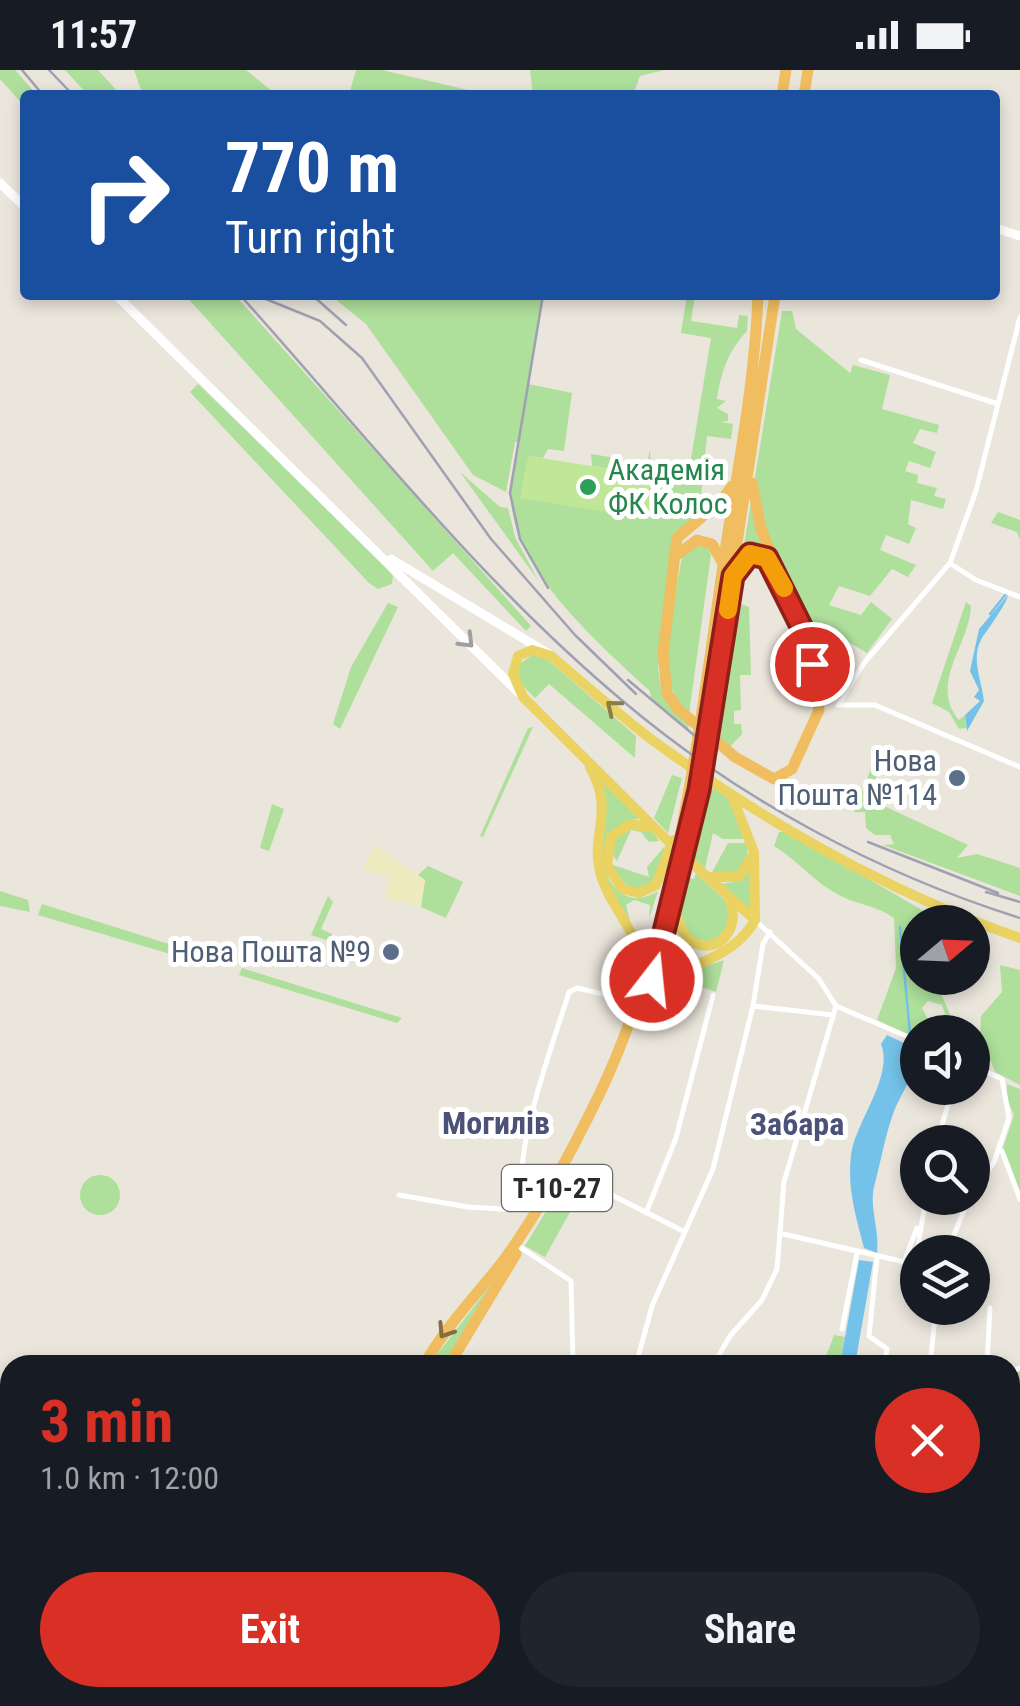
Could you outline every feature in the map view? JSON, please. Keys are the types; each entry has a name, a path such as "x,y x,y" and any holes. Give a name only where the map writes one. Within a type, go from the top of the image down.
{"highway":[{"name":"Т-10-27","path":"682,834 699,790 757,300"},
{"name":"Т-10-27","path":"431,1355 468,1299 502,1262 599,1095 642,1002 682,834 689,780 733,576 774,300"},
{"path":"738,473 722,500 680,532 663,652 667,693 678,710 704,732 771,779 792,769 820,714 808,645 759,523 750,466"},
{"path":"674,557 687,543 705,541 717,550 723,566"},
{"path":"733,576 750,554 759,554 767,558 784,590"},
{"name":"Т-10-27","path":"455,1355 602,1106 642,1002 676,895 674,866"}],"main road":[{"path":"0,183 20,202"},
{"path":"121,300 376,550 414,581 523,697 656,829 755,920"},
{"path":"414,581 551,656 675,756 784,826 910,894 1020,938"},
{"path":"523,697 512,674 516,659 532,650 551,656"},
{"path":"584,757 604,801 598,852 602,877 638,949 644,984"},
{"path":"642,1002 673,974 730,949 755,920 758,896 754,852 749,832 728,791"},
{"path":"749,832 758,815 784,826"},
{"path":"656,829 635,824 618,830 606,850 608,870 620,888 639,893 659,882 674,866 682,834"},
{"path":"704,875 736,879 750,867 754,852"},
{"path":"676,895 680,932 689,942 704,946 719,942 730,931 734,914 730,899"}],"street":[{"path":"1020,317 964,534 950,564 864,662 838,705 875,705 1020,767"},
{"path":"861,360 998,404"},
{"path":"950,564 1020,596"},
{"path":"755,920 819,979 836,1006 900,1033"},
{"path":"639,1355 652,1306 713,1169 753,1006 756,970 770,932"},
{"path":"400,1195 468,1207 530,1208 522,1191 526,1138 569,992 576,988 642,1002"},
{"path":"646,1214 676,1138 713,995"},
{"path":"753,1006 833,1014"},
{"path":"719,1355 767,1292 783,1234 784,1182 836,1006"},
{"path":"990,1073 1002,1078 1009,1114 1001,1149 990,1166"},
{"path":"1001,1149 1020,1200"},
{"path":"566,1172 683,1231"},
{"path":"914,1235 921,1215"},
{"path":"917,1235 918,1225"},
{"path":"783,1234 826,1240 857,1254 900,1261"},
{"path":"520,1248 571,1281 573,1355"},
{"path":"842,1329 857,1254"},
{"path":"872,1257 869,1336 887,1349 886,1355"},
{"path":"931,1355 934,1325"},
{"path":"988,1355 989,1325"}],"green space":[{"path":"0,70 15,70 33,90 20,90 20,101 0,79"},
{"path":"65,70 98,70 116,90 83,90"},
{"path":"134,70 246,70 271,90 141,90"},
{"path":"356,70 382,70 468,90 350,90"},
{"path":"530,70 664,70 640,76 635,90 532,90"},
{"path":"189,300 239,300 531,626 526,631 453,553 433,571"},
{"path":"336,300 541,300 528,384 572,393 564,451 548,449 543,458 528,456 648,518 655,476 592,466 591,454 647,463 650,450 651,464 689,471 711,338 681,333 686,300 694,300 691,321 737,328 739,315 748,316 747,331 727,362 717,399 726,401 717,408 728,414 728,421 721,422 733,424 731,439 707,436 701,497 714,500 671,555 658,668 661,687 689,724 688,730 651,698 650,691 562,604 526,551 515,524 511,497 520,442 515,442 506,492 473,475 366,324"},
{"path":"782,311 792,311 796,329 850,373 853,365 890,375 882,409 939,425 937,433 920,429 913,443 936,452 930,468 909,461 905,471 918,475 917,483 937,488 934,496 946,499 943,509 911,500 908,524 916,528 909,544 886,535 880,550 916,565 908,577 892,569 870,596 839,586 829,605 861,615 871,602 892,619 867,653 830,631 819,646 822,696 777,566 752,561 743,572 741,604 749,607 751,675 740,675 741,710 734,711 734,724 741,724 742,734 728,749 713,736"},
{"path":"198,384 379,559 393,576 392,584 378,589 369,583 190,392"},
{"name":"Академія ФК Колос","path":"528,456 655,476 649,519 520,498"},
{"path":"460,472 500,507 508,508 515,537 538,580"},
{"path":"998,512 1020,520 1020,540 1017,532 991,523"},
{"path":"693,545 708,548 711,555 689,714 677,698 667,660 670,617 682,556"},
{"path":"966,602 971,606 969,620 953,664 948,692 959,720 965,715 966,728 959,729 949,712 932,703"},
{"path":"388,603 398,607 340,729 333,724 351,667"},
{"path":"533,654 548,660 636,736 635,758 549,684 535,698 518,681 517,666"},
{"path":"533,727 483,837 480,836 528,728"},
{"path":"872,766 880,767 867,798 968,845 957,858 977,854 1020,868 1020,896 883,845 894,844 890,835 875,835 866,828 865,812 854,812"},
{"path":"672,775 682,778 668,833 654,818"},
{"path":"600,780 641,818 621,826 609,839 606,871 624,895 640,898 658,891 649,919 650,905 634,900 626,905 630,921 606,877"},
{"path":"709,785 731,800 745,839 723,839 713,833 705,868 693,858"},
{"path":"272,804 284,809 269,851 260,848"},
{"path":"620,829 651,829 659,841 649,842 641,832 631,830 617,861 609,851"},
{"path":"779,832 787,832 914,905 900,905 900,995 942,995 950,1015 945,1015 942,1005 928,1001 922,1008 926,1015 900,1015 900,1031 877,1020 896,968 894,918 824,886 774,846"},
{"path":"728,843 747,843 748,865 741,873 711,874"},
{"path":"665,846 657,877 643,889 628,888 610,864 649,877 647,867"},
{"path":"754,865 752,912 721,884 740,881"},
{"path":"428,866 463,882 446,918 421,907 425,880 418,875"},
{"path":"696,873 729,904 732,922 714,942 690,939 681,914 688,878 694,879"},
{"path":"0,891 28,900 30,912 0,906"},
{"path":"328,896 333,902 321,929 332,934 332,942 311,935"},
{"path":"42,904 207,956 204,964 38,915"},
{"path":"724,960 716,992 695,985 692,992 683,992 699,968"},
{"path":"1000,965 1020,970 1020,1085 995,1072 990,1060 990,1015 982,1015 1002,992"},
{"path":"242,968 402,1018 397,1023 239,975"},
{"path":"1007,1084 1020,1089 1020,1192 1003,1148 1014,1115 1006,1097"},
{"path":"100,1175 114,1181 120,1195 114,1209 100,1215 86,1209 80,1195 86,1181"},
{"path":"565,1180 577,1186 566,1209 570,1212 545,1257 525,1246"},
{"path":"496,1278 449,1355 437,1355"},
{"path":"834,1335 845,1337 842,1355 826,1355"}],"sand":[{"path":"375,845 425,880 421,907 385,898 389,878 363,870"}],"water":[{"path":"1008,595 979,646 977,661 984,701 967,731 965,715 980,701 974,697 979,690 970,671 979,629"},
{"path":"887,1035 900,1041 900,1098 873,1192 877,1253 864,1248 853,1203 850,1168 854,1142 882,1071 881,1044"},
{"path":"859,1260 873,1262 857,1355 842,1355"}],"waterway":[{"path":"990,614 1006,594"},
{"path":"906,995 908,1015"}],"railway":[{"path":"22,70 39,90"},
{"path":"49,70 68,90"},
{"path":"244,300 472,557 521,608 624,702 714,770 812,829 914,879 1020,918"},
{"path":"268,300 320,321 362,358 491,539 575,635 636,694"},
{"path":"318,300 346,325"},
{"path":"542,300 510,493 520,539 548,588"},
{"path":"628,680 713,751"},
{"path":"868,842 998,893"},
{"path":"986,892 1020,902"}],"slow traffic":[{"path":"728,610 733,576 750,554 767,558 784,588"}],"place":[{"name":"Академія ФК Колос","path":"588,487"},
{"name":"Нова Пошта №114","path":"957,778"},
{"name":"Нова Пошта №9","path":"391,952"}],"district":[{"name":"Могилів","path":"496,1123"},
{"name":"Забара","path":"797,1124"}],"route":[{"path":"652,980 699,790 733,576 750,554 767,558 803,630 812,664"}]}
